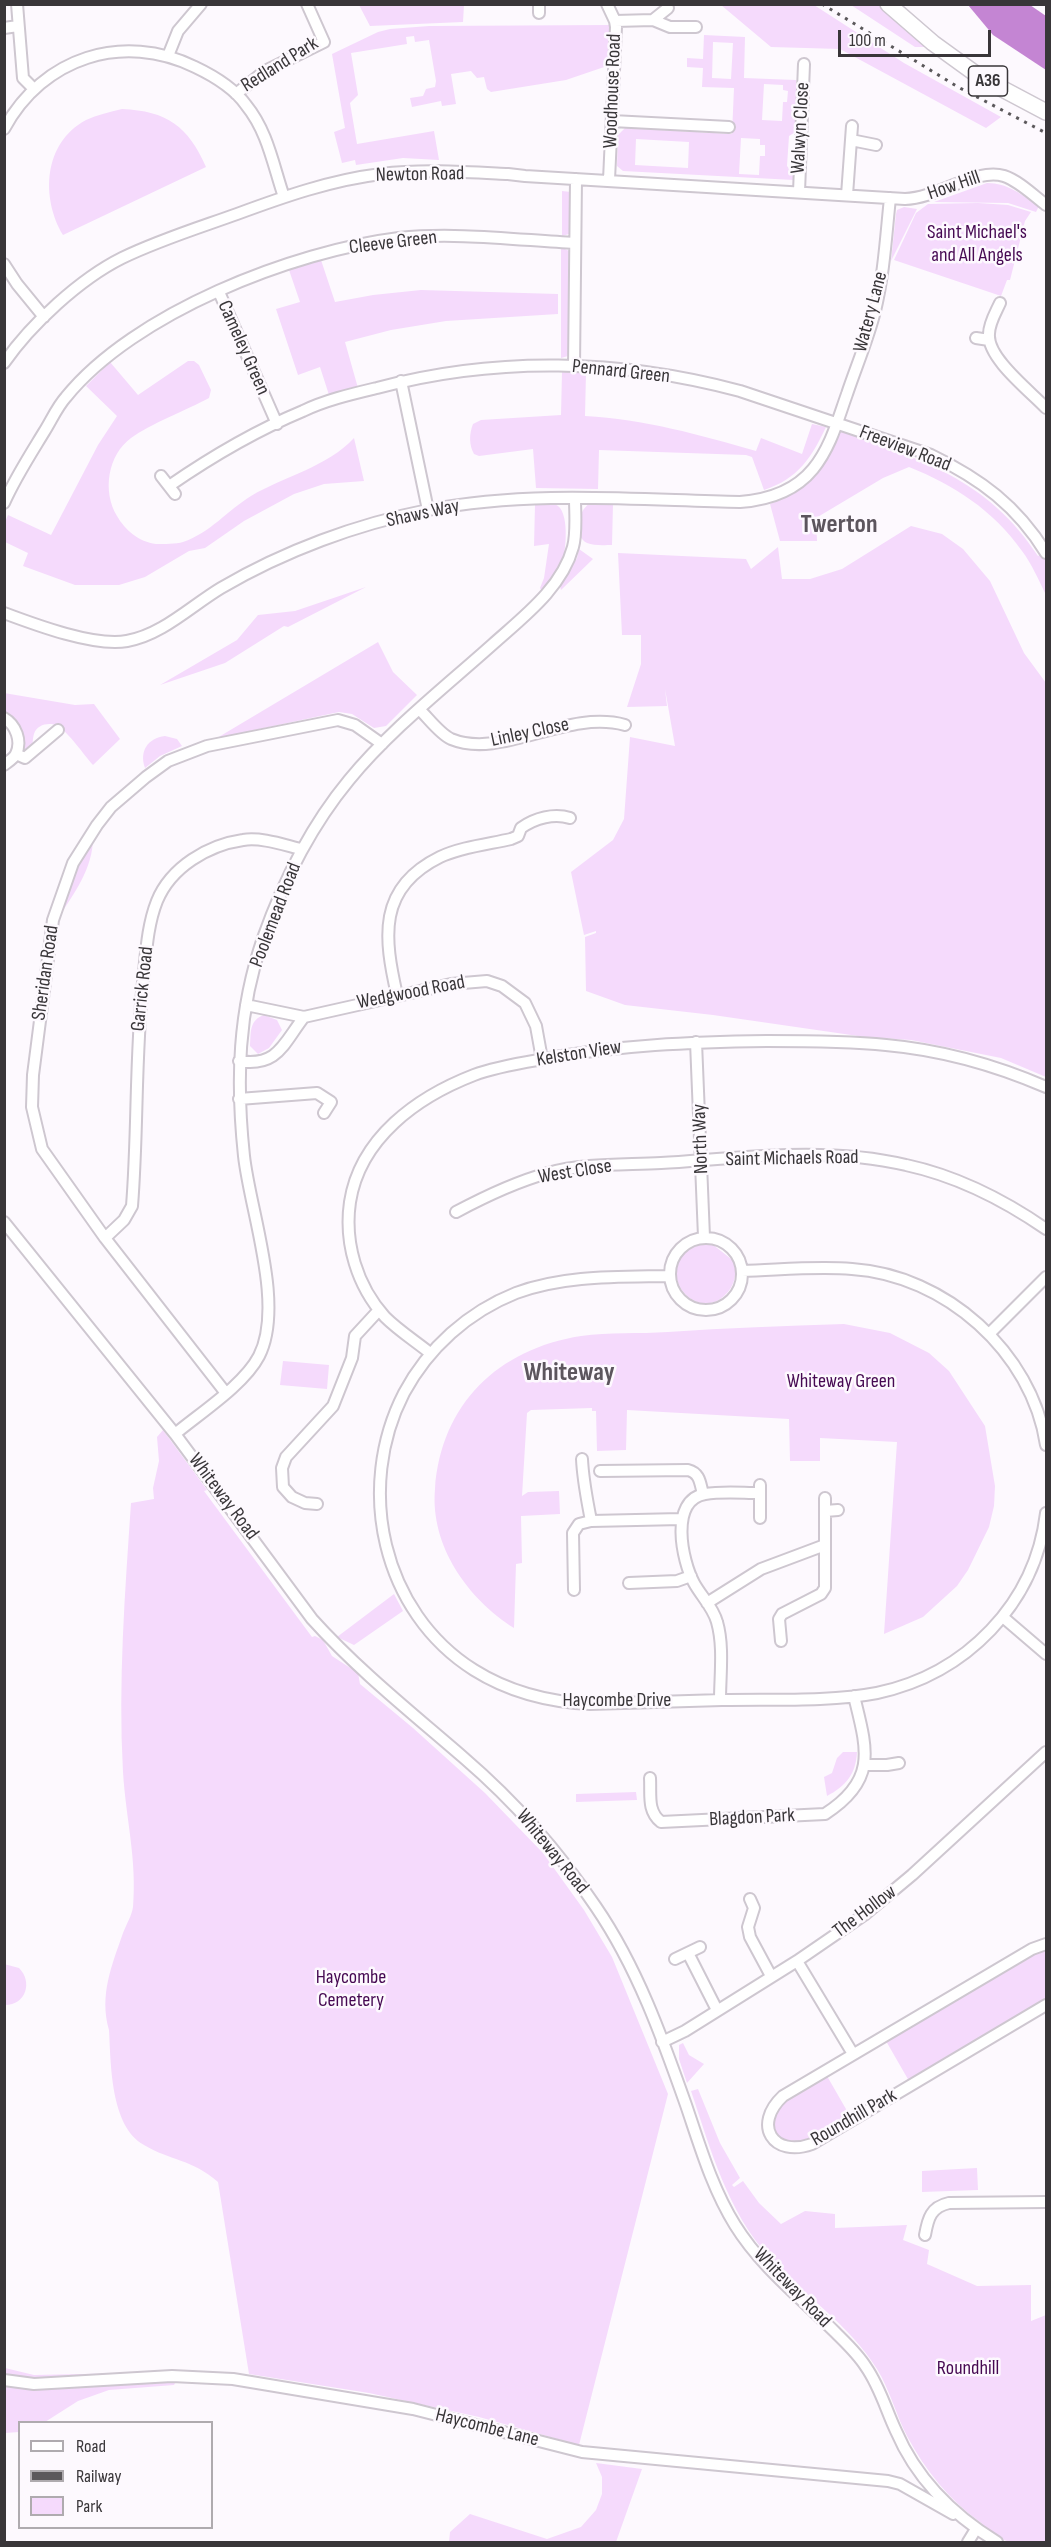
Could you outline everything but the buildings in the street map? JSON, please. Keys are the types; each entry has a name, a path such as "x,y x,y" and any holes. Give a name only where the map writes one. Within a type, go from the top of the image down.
{"highway":[{"name":"A36","path":"888,4 933,43 980,77 1047,112"}],"street":[{"path":"16,4 23,78 34,89"},
{"path":"168,56 178,32 201,4"},
{"name":"Redland Park","path":"236,93 260,73 324,42 307,4"},
{"name":"Woodhouse Road","path":"606,4 615,21 609,180"},
{"path":"653,20 668,8"},
{"path":"615,21 653,20 670,27 696,27"},
{"path":"4,28 18,26"},
{"name":"Redland Park","path":"4,129 14,112 34,89 60,70 83,59 104,53 139,51 168,56 204,71 236,93 251,112 265,138 284,197"},
{"name":"Walwyn Close","path":"799,192 804,64"},
{"path":"612,121 729,127"},
{"path":"848,195 852,126"},
{"path":"851,140 876,145"},
{"name":"Newton Road","path":"4,363 44,317 87,279 120,259 166,238 284,197 344,181 403,172 508,174 890,198"},
{"name":"How Hill","path":"890,198 927,197 973,178 990,174 1010,179 1047,205"},
{"path":"574,366 576,179"},
{"name":"Watery Lane","path":"836,424 875,312 886,249 890,198"},
{"name":"Cleeve Green","path":"219,292 303,259 372,242 400,238 444,236 575,243"},
{"path":"4,264 24,294 44,317"},
{"name":"Cameley Green","path":"4,503 13,483 65,398 93,370 147,327 175,311 219,292 277,424"},
{"path":"1000,303 991,323 990,348 998,360 1047,408"},
{"path":"976,338 989,340"},
{"name":"Pennard Green","path":"400,381 496,367 574,366 638,370 715,384 836,424"},
{"path":"161,476 172,490 218,452 304,410 400,381 428,510"},
{"name":"Shaws Way","path":"4,613 92,640 125,642 155,632 221,588 265,565 347,533 428,510 488,501 575,498 740,502 770,497 786,490 813,469 828,446 836,424"},
{"name":"Freeview Road","path":"836,424 922,452 958,468 1014,510 1032,530 1047,554"},
{"name":"Poolemead Road","path":"175,1434 249,1371 259,1356 269,1323 267,1290 244,1159 239,1099 239,1061 246,1005 262,939 301,849 350,779 382,744 553,585 562,572 573,546 575,498"},
{"name":"Linley Close","path":"420,710 449,738 465,743 483,744 498,743 563,725 619,720"},
{"path":"4,718 16,731 18,740 15,754 4,765"},
{"name":"Sheridan Road","path":"225,1392 105,1238 42,1149 32,1107 37,1036 53,920 73,863 97,825 111,807 168,761 188,753 265,733 338,720 356,724 382,744"},
{"path":"15,754 25,758 58,730"},
{"path":"397,995 387,951 388,929 392,908 409,880 441,856 511,839 518,836 521,828 536,820 555,816 570,818"},
{"name":"Garrick Road","path":"105,1238 124,1220 132,1206 138,1024 146,951 158,899 176,872 202,852 244,840 301,849"},
{"name":"Wedgwood Road","path":"246,1005 304,1017 397,995 470,981 487,981 502,986 525,1003 536,1026 542,1059"},
{"path":"239,1061 254,1063 266,1061 275,1056 304,1017"},
{"name":"Kelston View","path":"429,1353 387,1319 357,1273 352,1255 348,1218 352,1190 358,1171 373,1145 400,1118 445,1089 476,1074 542,1059 616,1047 696,1042 789,1041 887,1045 1003,1068 1047,1087"},
{"name":"North Way","path":"696,1042 704,1237"},
{"path":"239,1099 316,1093 331,1102 324,1113"},
{"name":"Saint Michaels Road","path":"702,1160 823,1155 864,1158 907,1165 989,1194 1047,1229"},
{"name":"West Close","path":"455,1212 502,1188 550,1172 589,1167 702,1160"},
{"name":"Whiteway Road","path":"4,1222 175,1434 312,1619 335,1644 419,1721 465,1759 516,1808 558,1855 599,1911 631,1966 662,2042 712,2181 736,2226 772,2273 809,2306 867,2368 908,2455 942,2500 961,2518 998,2542"},
{"path":"704,1237 720,1240 730,1246 739,1258 742,1271 741,1285 736,1295 725,1305 708,1310 690,1307 680,1300 672,1288 669,1275 670,1264 676,1252 691,1240 704,1237"},
{"path":"742,1271 853,1269 881,1273 933,1292 971,1317 990,1333 1041,1407 1047,1445"},
{"name":"Haycombe Drive","path":"669,1275 578,1279 534,1287 515,1294 483,1310 452,1332 429,1353 398,1406 388,1432 378,1499 384,1537 393,1569 403,1592 422,1621 440,1641 475,1670 522,1692 547,1700 590,1704 854,1696 900,1687 940,1671 984,1638 1004,1618 1029,1573 1044,1539 1047,1513"},
{"path":"990,1333 1047,1277"},
{"path":"318,1504 305,1503 292,1497 283,1487 282,1468 286,1457 333,1406 350,1368 355,1336 379,1310"},
{"path":"582,1459 584,1487 588,1497 591,1521"},
{"path":"600,1471 688,1470 694,1472 699,1478 703,1494"},
{"path":"720,1700 719,1629 715,1615 691,1576 683,1551 681,1519 692,1501 703,1494 760,1489 760,1518"},
{"path":"781,1641 779,1618 782,1614 820,1594 825,1588 825,1498"},
{"path":"825,1511 838,1510"},
{"path":"574,1590 573,1533 579,1524 591,1521 681,1519"},
{"path":"707,1603 761,1569 825,1545"},
{"path":"629,1583 677,1581 691,1576"},
{"path":"641,1582 641,1594"},
{"path":"1004,1618 1047,1654"},
{"name":"Blagdon Park","path":"650,1778 651,1810 661,1822 825,1814 842,1803 856,1788 865,1765 864,1736 854,1696"},
{"name":"The Hollow","path":"662,2042 685,2031 844,1929 888,1896 1046,1754"},
{"path":"865,1765 899,1763"},
{"path":"750,1899 754,1908 748,1927 750,1937 771,1976"},
{"name":"Roundhill Park","path":"1047,1944 1032,1949 783,2096 772,2106 767,2124 769,2133 778,2143 791,2148 812,2144 1047,2005"},
{"path":"675,1959 700,1947"},
{"path":"688,1953 717,2010"},
{"path":"797,1961 854,2054"},
{"path":"925,2235 928,2218 938,2205 1047,2202"},
{"name":"Haycombe Lane","path":"4,2380 34,2384 172,2376 232,2379 413,2409 582,2452 888,2481 900,2484 940,2509 961,2518"},
{"path":"968,2542 976,2529"}],"green space":[{"path":"359,5 464,5 463,22 370,26"},
{"path":"721,5 814,5 904,63 1001,117 986,128 840,49 771,47"},
{"path":"851,5 880,5 930,47 915,47"},
{"path":"610,25 610,65 566,80 491,92 487,89 484,77 477,78 471,71 451,74 456,104 442,106 441,101 412,107 410,98 423,96 426,89 435,87 429,40 415,42 414,36 406,37 407,44 351,53 358,95 350,103 357,144 434,131 439,160 403,158 356,165 355,160 342,163 334,132 345,128 332,54 378,32 390,29 429,26"},
{"path":"704,35 745,37 744,78 796,80 797,131 789,136 787,166 795,175 794,180 623,171 617,166 618,135 625,128 732,134 734,88 702,87 703,68 687,67 687,58 703,59","holes":["713,42 733,43 731,79 712,78","764,84 783,85 783,90 788,91 787,102 783,102 782,121 762,120","741,138 760,139 760,145 765,145 765,156 760,156 759,175 739,174","636,139 689,142 688,168 635,165"]},
{"path":"122,109 152,113 174,123 192,141 206,167 63,235 51,205 49,188 50,172 61,142 86,120"},
{"path":"987,183 1002,185 1021,194 1039,206 1036,212 1008,203 934,202"},
{"path":"562,191 571,192 571,228 569,234 562,236"},
{"name":"Saint Michael's and All Angels","path":"928,204 1008,205 1031,212 1025,221 1010,280 1007,280 1001,296 894,260 916,213"},
{"path":"904,207 917,209 891,261 896,214 897,210"},
{"path":"561,247 569,251 571,255 570,352 568,356 561,358"},
{"path":"321,260 335,302 421,290 558,294 558,314 446,321 391,330 345,342 358,388 329,395 320,367 298,375 276,309 300,302 289,270"},
{"path":"188,361 194,361 199,365 211,390 209,398 131,438 123,445 113,464 109,485 112,506 120,521 133,534 144,541 156,544 180,543 193,538 251,496 319,464 354,438 364,481 324,484 294,494 244,521 205,548 189,551 145,577 119,585 75,585 23,566 28,553 5,542 5,522 8,515 51,535 98,445 117,416 86,386 110,362 138,395"},
{"path":"562,372 586,373 585,416 650,424 756,451 761,438 802,454 812,424 826,427 802,466 786,480 764,490 752,457 746,455 599,450 598,489 536,488 533,449 479,456 474,454 470,443 471,432 473,424 481,420 561,415"},
{"path":"838,430 924,462 974,490 997,508 1038,556 1046,551 1046,595 1026,556 998,523 972,500 942,482 909,467 883,478 816,518 817,541 780,541 770,504 795,491 813,476"},
{"path":"589,504 613,504 612,545 590,544 580,535 580,518"},
{"path":"535,505 558,506 562,511 565,527 565,546 560,569 542,591 540,588 544,578 549,544 534,546"},
{"path":"911,526 942,534 963,549 990,581 1024,653 1046,683 1046,1077 1001,1058 911,1040 865,1037 625,1005 586,991 585,937 596,931 584,935 571,872 613,840 624,819 630,737 675,746 665,689 667,706 627,707 641,664 641,635 622,635 618,553 746,559 751,569 778,547 782,579 810,579 842,569"},
{"path":"579,549 593,559 561,590 560,586 577,558"},
{"path":"366,587 288,627 284,626 225,663 160,685 237,640 258,615 295,611"},
{"path":"378,642 393,672 417,695 386,726 374,728 352,714 339,712 217,738"},
{"path":"4,693 75,705 94,704 120,739 93,765 62,729 48,724 38,728 34,734 32,747 24,751 22,733 18,723 11,715 5,713"},
{"path":"165,736 177,739 182,746 160,756 145,768 143,756 146,746 154,739"},
{"path":"93,838 86,870 58,918 78,862"},
{"path":"264,1015 277,1020 282,1030 269,1048 258,1054 250,1046 251,1032 256,1020"},
{"path":"706,1243 712,1244 735,1262 733,1285 724,1296 711,1303 699,1302 688,1296 680,1286 676,1274 678,1262 688,1251"},
{"name":"Whiteway Green","path":"844,1324 890,1333 929,1353 949,1371 985,1426 995,1486 994,1506 989,1527 968,1570 957,1586 923,1617 884,1634 897,1442 820,1438 820,1461 790,1461 789,1419 627,1410 626,1450 597,1451 596,1411 592,1411 592,1408 531,1410 527,1413 522,1496 528,1492 559,1491 560,1514 521,1516 522,1563 516,1564 514,1628 482,1602 455,1569 439,1531 435,1510 435,1489 440,1459 449,1431 462,1407 479,1386 500,1368 524,1353 551,1343 581,1336"},
{"path":"283,1361 329,1365 327,1389 280,1385"},
{"name":"Haycombe Cemetery","path":"163,1430 207,1490 204,1491 312,1637 323,1640 332,1656 358,1673 360,1684 485,1793 543,1853 584,1910 612,1957 668,2094 579,2445 479,2417 369,2393 249,2374 218,2182 190,2164 144,2145 124,2124 114,2093 105,2005 111,1969 132,1910 134,1889 123,1772 122,1671 125,1603 131,1503 154,1499 153,1488 159,1461 157,1437"},
{"path":"394,1594 403,1611 354,1645 337,1637"},
{"path":"843,1752 857,1752 855,1767 845,1783 827,1796 824,1777 832,1773 837,1758"},
{"path":"636,1792 637,1800 576,1802 576,1794"},
{"path":"1046,1948 1046,2000 909,2081 886,2041 1040,1949"},
{"path":"4,1964 19,1968 26,1980 22,1997 12,2004 5,2005"},
{"path":"683,2043 689,2055 704,2064 687,2083 679,2059 679,2045"},
{"path":"827,2076 850,2116 804,2142 781,2140 774,2129 774,2119 778,2110 796,2094"},
{"name":"Roundhill","path":"698,2089 720,2143 740,2178 732,2185 734,2187 743,2181 759,2203 781,2224 805,2211 835,2214 835,2228 907,2225 903,2240 929,2250 927,2264 977,2286 1031,2285 1031,2321 1046,2315 1046,2542 1018,2543 998,2537 958,2504 930,2472 907,2436 882,2377 866,2353 854,2338 783,2272 755,2240 742,2220 722,2179 691,2091"},
{"path":"977,2168 978,2190 922,2192 922,2171"},
{"path":"5,2368 34,2375 181,2372 174,2385 109,2390 78,2401 47,2421 18,2421 18,2432 5,2433"},
{"path":"596,2463 642,2469 616,2542 449,2542 450,2532 470,2514 547,2539 581,2527 596,2510 602,2494 602,2477"}],"shaded area":[{"path":"968,5 1030,5 1046,16 1046,70 993,35"}],"railway":[{"path":"822,4 958,87 1046,133"}],"district":[{"name":"Twerton","path":"839,525"},
{"name":"Whiteway","path":"569,1373"}]}
